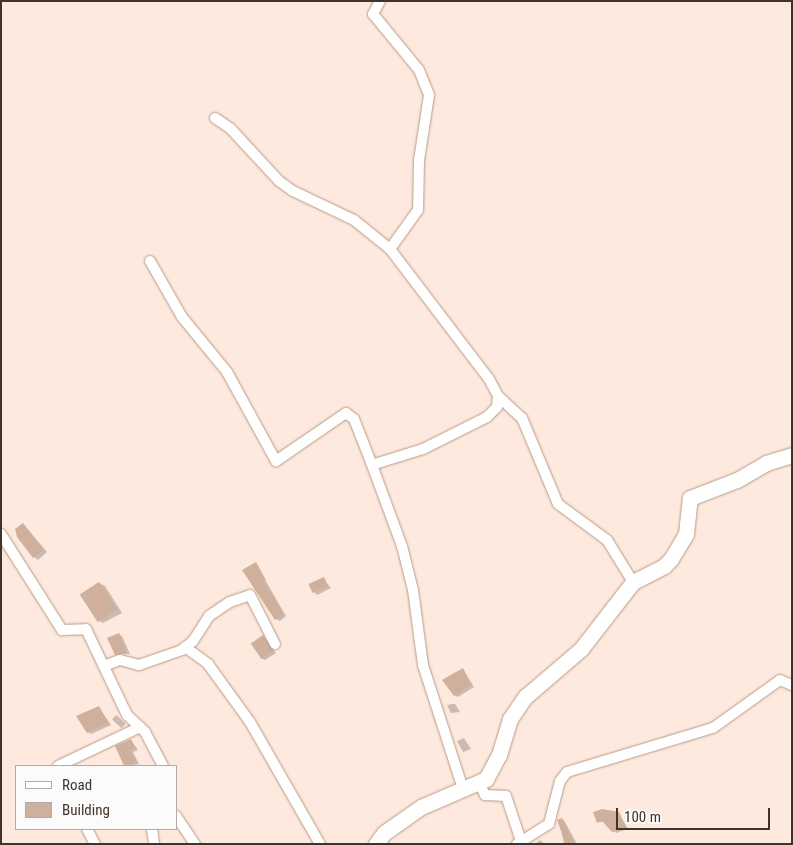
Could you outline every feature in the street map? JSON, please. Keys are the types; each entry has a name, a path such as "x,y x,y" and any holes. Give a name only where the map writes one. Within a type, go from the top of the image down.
{"street":[{"path":"380,1 373,14 419,70 430,95 419,160 418,210 390,249"},
{"path":"215,118 230,128 280,180 354,220 390,249 498,396 522,418 558,504 607,540 633,582"},
{"path":"150,261 182,318 227,372 276,461 346,414 354,419 402,546 425,671 463,789"},
{"path":"372,466 423,449 487,417 498,407 498,396"},
{"path":"376,844 384,833 420,808 463,789 480,784 499,755 510,719 517,706 581,649 633,582 664,566 671,559 686,534 688,503 696,494 737,480 766,463 792,455"},
{"path":"1,534 54,620 64,631 86,629 127,715 140,727 162,765"},
{"path":"104,666 120,660 139,665 185,647 193,641 209,616 230,602 250,595 275,644"},
{"path":"185,647 208,664 250,722 320,844"},
{"path":"480,784 485,796 506,796 520,842 549,824 560,781 567,772 713,728 780,680 792,685"},
{"path":"60,765 140,727"},
{"path":"178,819 195,844"},
{"path":"88,830 95,844"},
{"path":"152,830 154,844"}],"building":[{"path":"23,523 44,550 33,558 17,537 15,529"},
{"path":"256,562 266,580 263,581 284,614 275,620 242,570"},
{"path":"324,577 328,586 313,593 308,584"},
{"path":"99,582 117,610 98,622 80,595"},
{"path":"119,633 127,653 115,655 107,638"},
{"path":"263,635 274,651 262,659 251,644"},
{"path":"463,668 471,685 454,696 442,680"},
{"path":"99,706 108,722 87,733 76,716"},
{"path":"131,739 135,748 130,750 136,762 124,765 115,746"},
{"path":"602,809 619,812 626,828 612,832 602,821 597,823 593,812"},
{"path":"562,818 575,844 566,844 557,820"}]}
